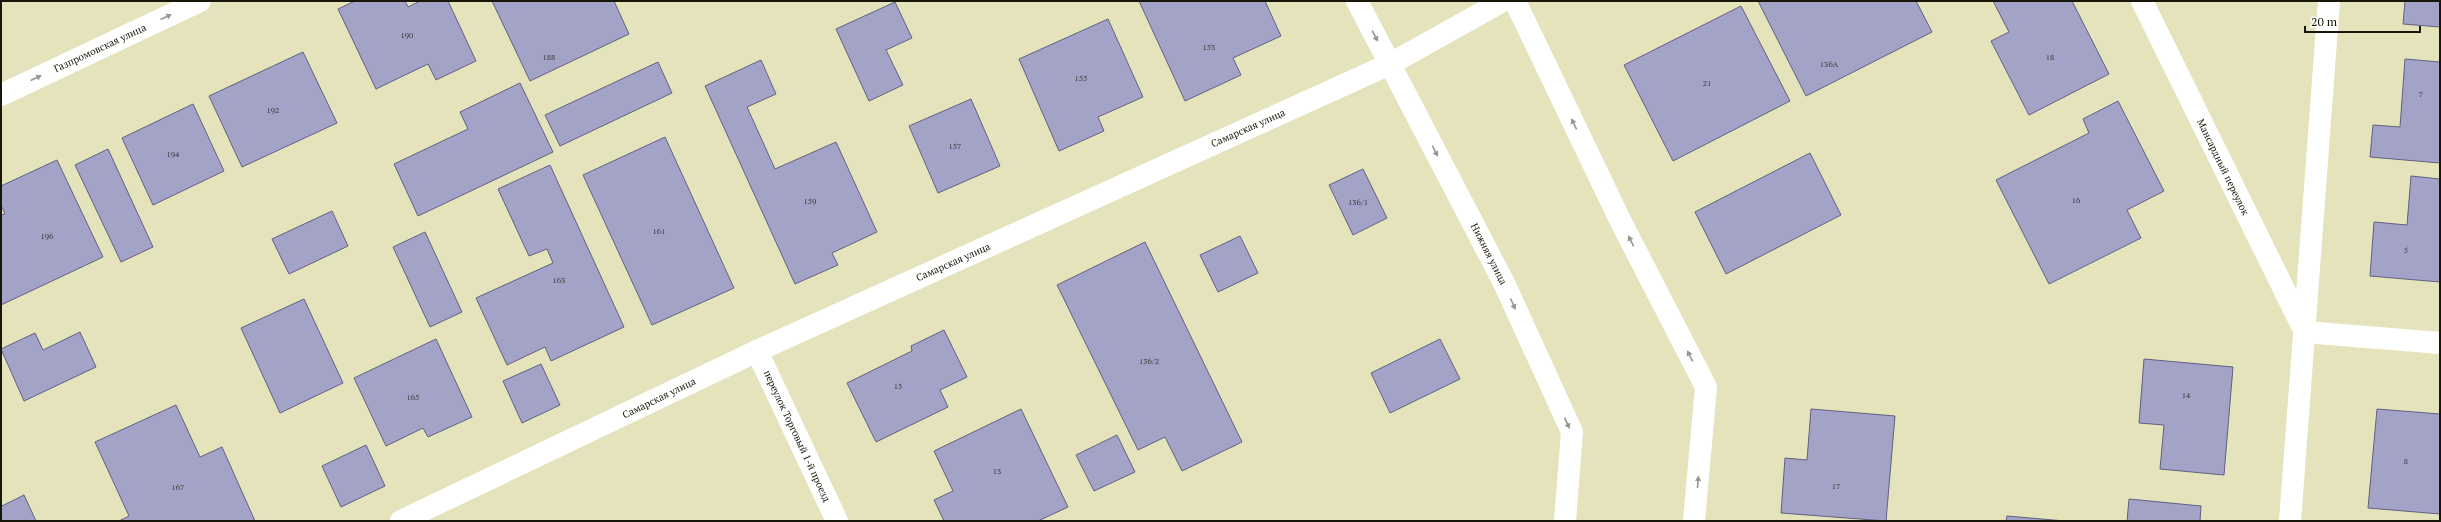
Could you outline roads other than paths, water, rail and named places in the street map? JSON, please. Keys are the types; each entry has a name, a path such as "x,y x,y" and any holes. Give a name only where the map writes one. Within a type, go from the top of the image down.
{"street":[{"name":"Газпромовская улица","path":"1,95 200,1"},
{"name":"Нижняя улица","path":"1357,1 1504,283 1572,432 1565,521"},
{"name":"Самарская улица","path":"401,521 757,351 1390,64 1503,1"},
{"path":"1515,1 1621,222 1706,387 1694,521"},
{"name":"Мансардный переулок","path":"2142,1 2305,332"},
{"path":"2290,521 2329,1"},
{"path":"2305,332 2440,343"},
{"name":"переулок Торговый 1-й проезд","path":"757,351 837,521"}]}
